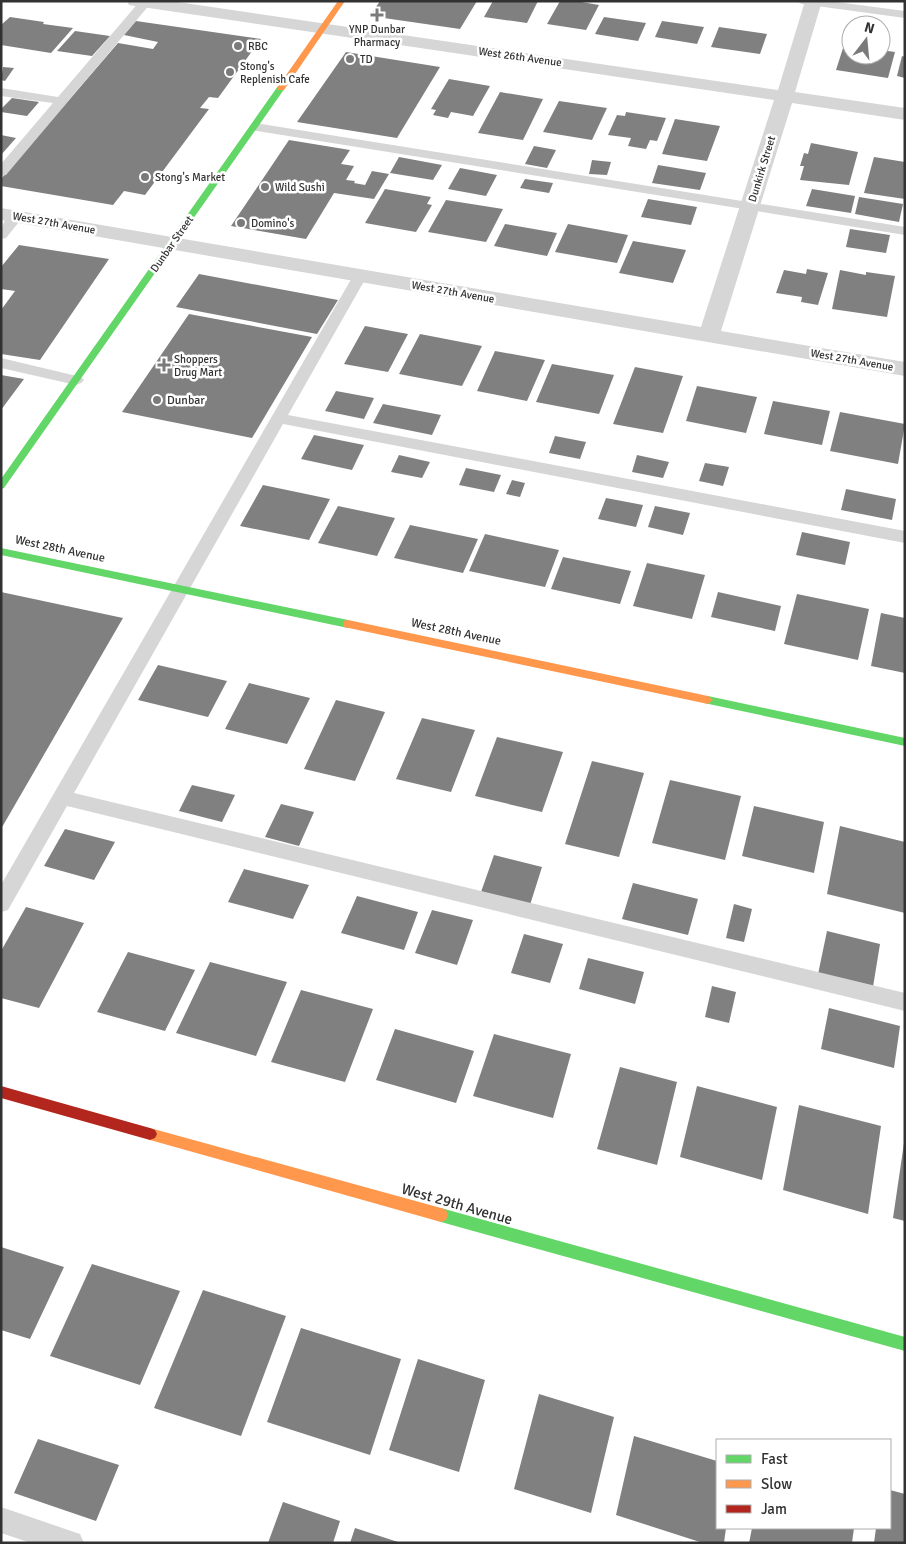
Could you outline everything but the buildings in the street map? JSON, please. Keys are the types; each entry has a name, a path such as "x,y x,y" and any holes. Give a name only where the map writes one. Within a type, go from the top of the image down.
{"street":[{"name":"Dunbar Street","path":"1,486 342,1"},
{"name":"West 26th Avenue","path":"140,2 905,114"},
{"name":"Dunkirk Street","path":"709,336 751,207 810,2"},
{"name":"West 27th Avenue","path":"9,216 905,369"},
{"name":"West 28th Avenue","path":"1,551 905,742"},
{"name":"West 29th Avenue","path":"1,1092 905,1344"}],"lane":[{"path":"1,172 61,102 140,2"},
{"path":"810,2 905,15"},
{"path":"1,92 61,102"},
{"path":"255,127 905,231"},
{"path":"1,235 9,216"},
{"path":"1,904 165,619 277,418 360,276"},
{"path":"1,363 36,369 76,380"},
{"path":"277,418 905,537"},
{"path":"61,797 905,1002"},
{"path":"1,1520 71,1543"}],"traffic: fast":[{"path":"1,486 281,88"},
{"path":"1,551 348,624"},
{"path":"708,700 905,742"},
{"path":"441,1215 905,1344"}],"traffic: slow":[{"path":"281,88 342,1"},
{"path":"348,624 708,700"},
{"path":"150,1134 441,1215"}],"traffic: jam":[{"path":"1,1092 150,1134"}],"place":[{"name":"YNP Dunbar Pharmacy","path":"377,15"},
{"name":"RBC","path":"238,46"},
{"name":"TD","path":"350,59"},
{"name":"Stong's Replenish Cafe","path":"230,72"},
{"name":"Stong's Market","path":"145,177"},
{"name":"Wild Sushi","path":"265,187"},
{"name":"Domino's","path":"241,223"},
{"name":"Shoppers Drug Mart","path":"164,365"},
{"name":"Dunbar","path":"157,400"}]}
